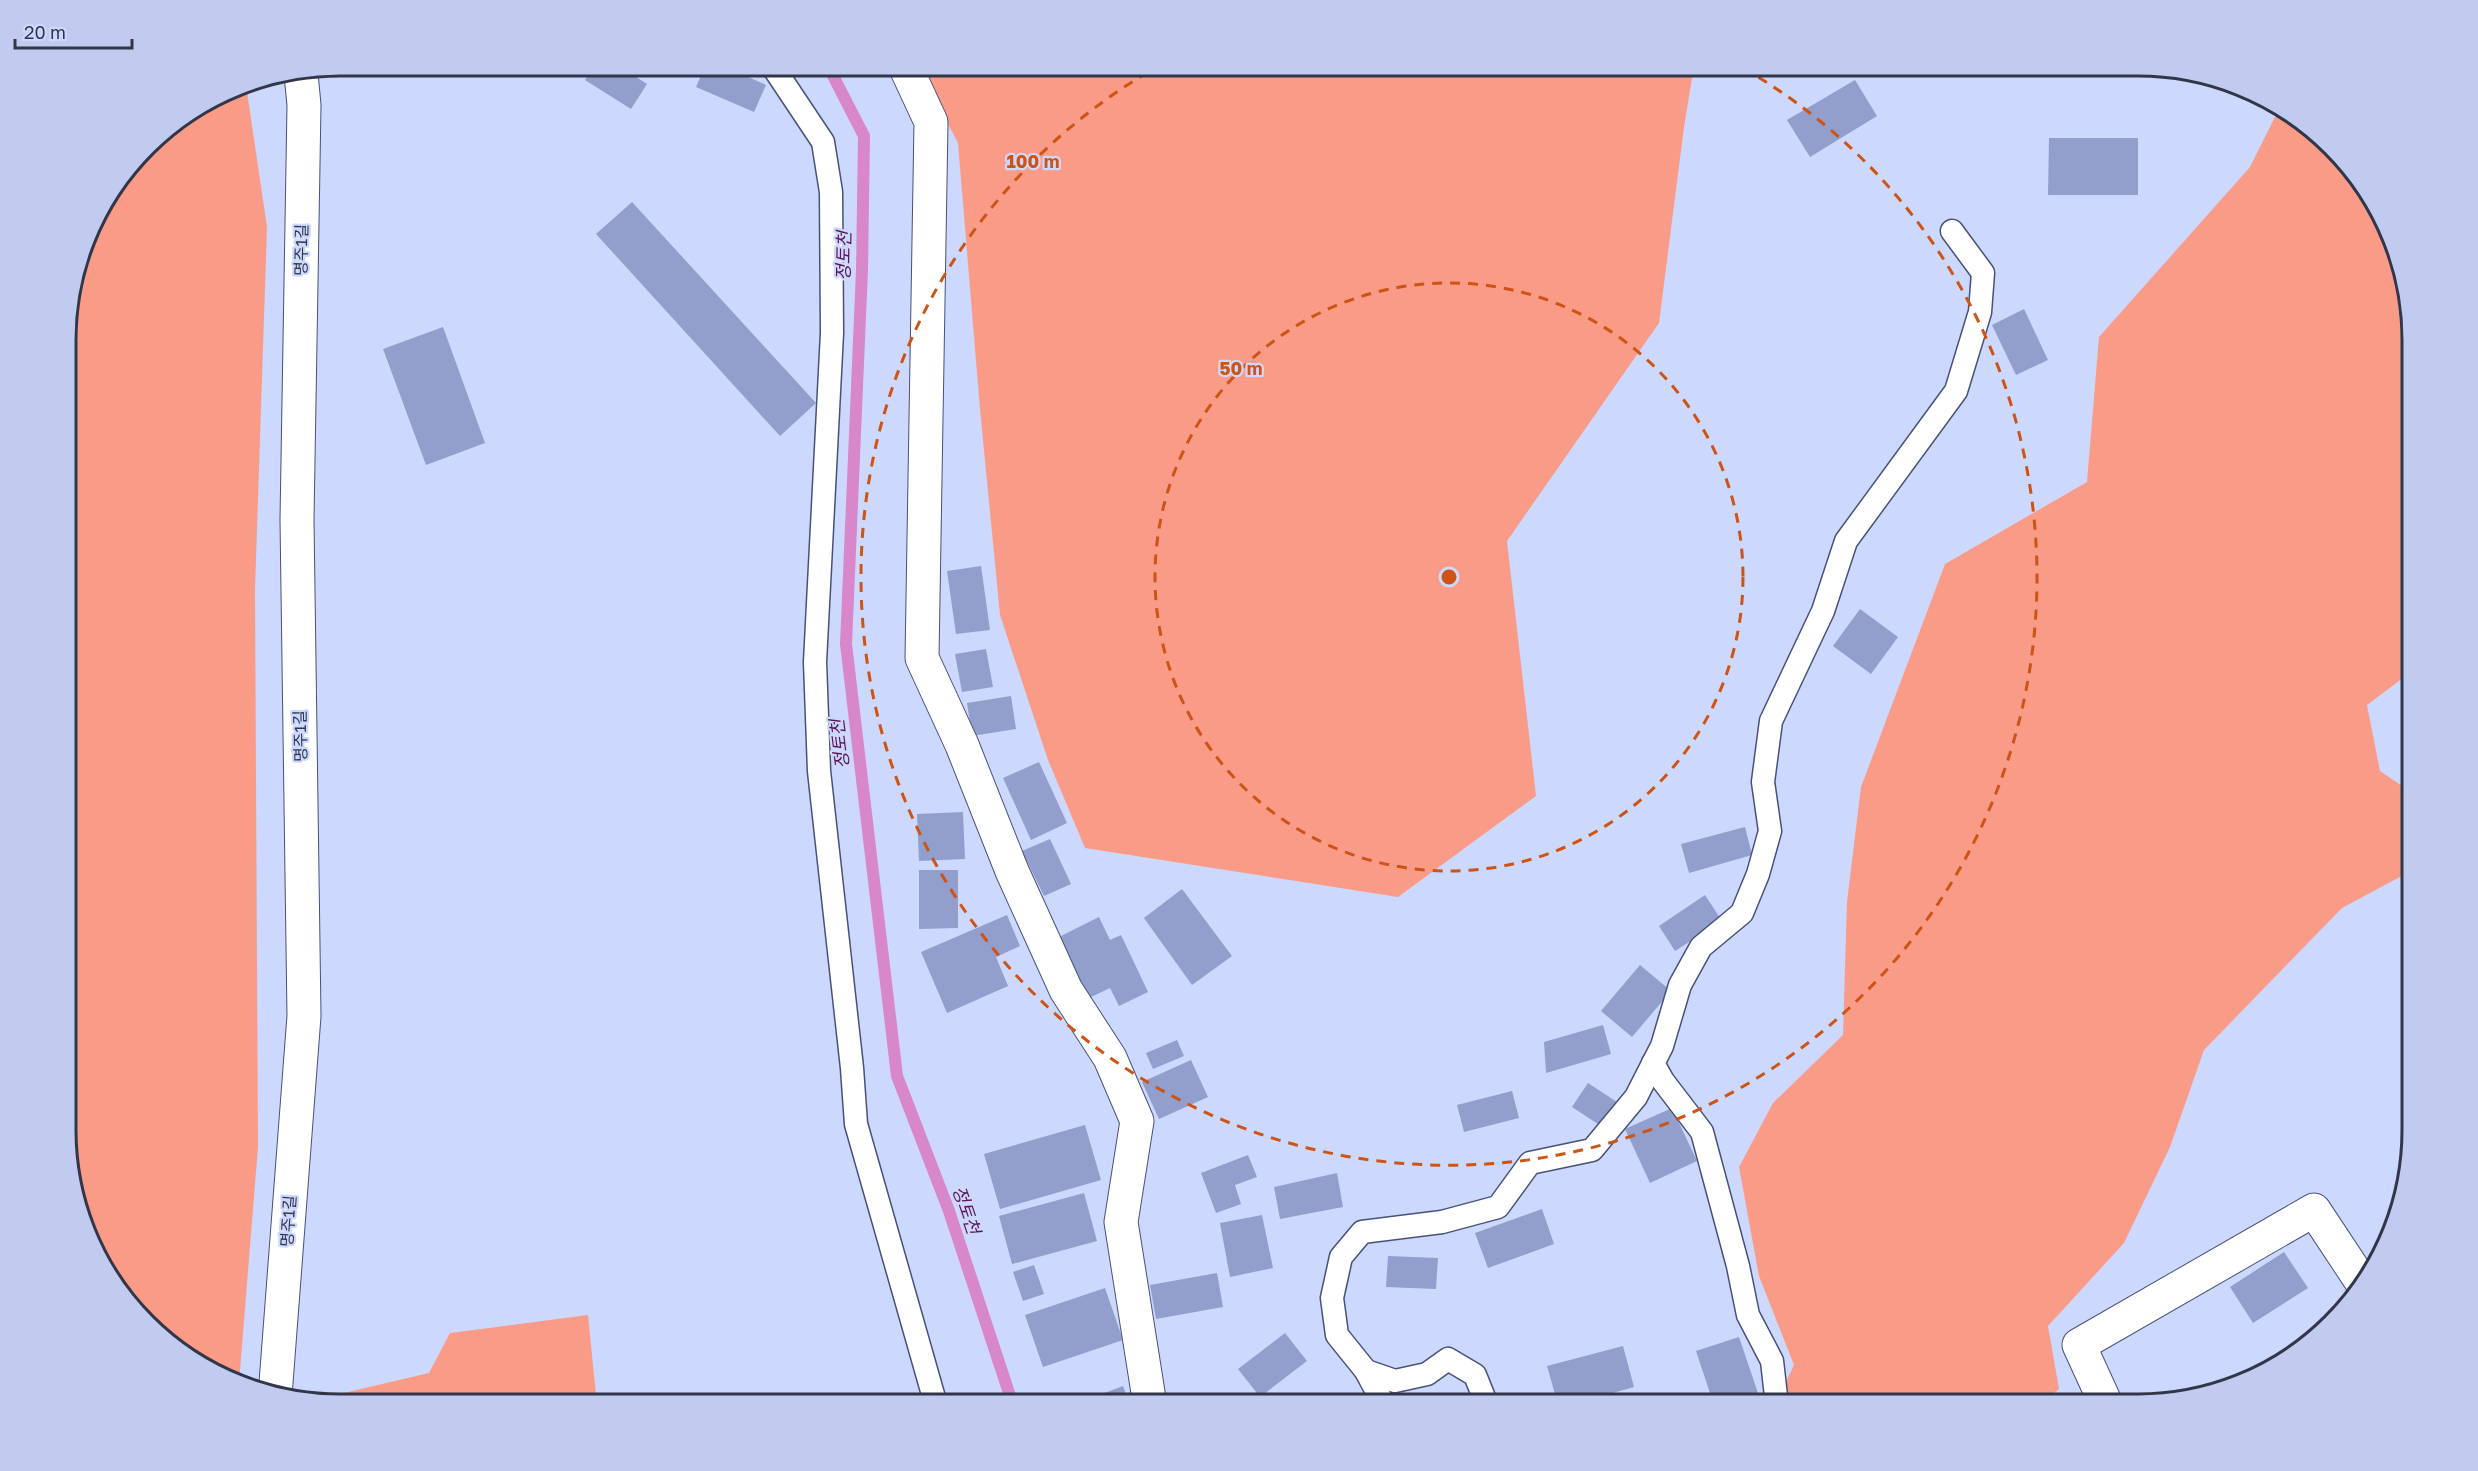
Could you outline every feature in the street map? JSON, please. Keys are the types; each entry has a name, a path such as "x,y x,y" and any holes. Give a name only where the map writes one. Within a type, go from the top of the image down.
{"street":[{"path":"910,76 931,122 922,658 962,745 1012,872 1066,990 1110,1058 1137,1120 1121,1222 1148,1394"},
{"name":"명주1길","path":"276,1387 304,1016 297,520 304,105 302,80"},
{"path":"2101,1394 2079,1345 2314,1210 2358,1276"}],"lane":[{"path":"779,76 823,142 831,192 832,333 815,662 819,771 852,1068 856,1124 933,1394"},
{"path":"1378,1394 1366,1371 1337,1335 1332,1298 1341,1257 1362,1232 1442,1222 1498,1207 1530,1163 1592,1150 1636,1097 1662,1046 1680,985 1701,947 1742,913 1758,874 1770,831 1762,782 1771,721 1823,611 1846,541 1956,391 1980,312 1983,273 1952,231"},
{"path":"1653,1064 1663,1081 1702,1132 1738,1266 1748,1315 1772,1361 1776,1394"},
{"path":"1366,1371 1395,1381 1427,1374 1448,1359 1476,1375 1483,1394"}],"shaded area":[{"path":"923,76 1692,76 1659,323 1507,541 1536,796 1398,897 1085,848 1048,760 1000,615 958,143"},
{"path":"247,93 267,227 255,590 258,1147 240,1374 208,1359 180,1340 142,1305 131,1291 112,1263 90,1216 79,1165 76,1131 76,340 79,306 90,255 121,194 142,166 166,142 208,112"},
{"path":"2276,116 2298,131 2336,166 2357,194 2381,239 2393,272 2402,340 2402,679 2367,705 2380,771 2402,786 2402,876 2342,908 2204,1050 2170,1147 2124,1243 2048,1326 2059,1389 2053,1394 1780,1394 1794,1365 1759,1276 1739,1167 1773,1103 1843,1035 1847,902 1861,787 1945,564 2087,482 2099,337 2250,167"},
{"path":"588,1315 596,1394 340,1394 429,1373 450,1333"}],"building":[{"path":"588,76 635,76 647,84 631,109 585,80"},
{"path":"701,76 746,76 766,85 754,112 696,87"},
{"path":"1855,80 1877,116 1810,157 1787,120"},
{"path":"2049,138 2138,138 2138,195 2048,195"},
{"path":"632,202 816,403 780,436 596,234"},
{"path":"2024,309 2048,360 2016,375 1992,325"},
{"path":"443,327 485,443 426,465 383,349"},
{"path":"981,566 990,630 956,634 947,571"},
{"path":"1860,609 1898,637 1871,674 1833,646"},
{"path":"986,649 993,687 962,692 955,654"},
{"path":"1011,696 1016,729 972,736 967,703"},
{"path":"1039,762 1067,823 1031,840 1003,778"},
{"path":"963,812 965,859 919,861 917,814"},
{"path":"1745,827 1752,855 1689,873 1681,844"},
{"path":"1050,839 1071,884 1044,896 1022,851"},
{"path":"919,870 958,870 958,928 919,929"},
{"path":"1182,889 1232,956 1192,985 1144,918"},
{"path":"1705,895 1722,921 1675,951 1659,926"},
{"path":"1007,915 1020,946 996,957 1008,986 947,1013 921,952"},
{"path":"1099,917 1110,940 1121,935 1148,992 1119,1006 1110,988 1089,998 1059,937"},
{"path":"1640,965 1671,991 1632,1037 1601,1011"},
{"path":"1603,1025 1611,1054 1546,1073 1544,1042"},
{"path":"1177,1040 1184,1056 1153,1069 1146,1053"},
{"path":"1191,1060 1208,1097 1159,1119 1142,1082"},
{"path":"1588,1083 1617,1102 1601,1126 1572,1107"},
{"path":"1512,1091 1519,1118 1464,1132 1457,1105"},
{"path":"1672,1108 1697,1161 1650,1183 1625,1129"},
{"path":"1085,1125 1101,1180 1000,1209 984,1154"},
{"path":"1248,1155 1257,1177 1235,1185 1241,1204 1216,1213 1201,1173"},
{"path":"1337,1173 1343,1207 1280,1219 1274,1187"},
{"path":"1084,1193 1097,1241 1012,1264 999,1216"},
{"path":"1542,1209 1554,1244 1488,1268 1475,1233"},
{"path":"1262,1215 1273,1268 1230,1277 1220,1223"},
{"path":"2284,1252 2308,1288 2253,1323 2230,1287"},
{"path":"1388,1256 1438,1258 1436,1289 1386,1287"},
{"path":"1034,1265 1044,1294 1023,1301 1013,1272"},
{"path":"1217,1273 1223,1307 1156,1319 1150,1285"},
{"path":"1105,1288 1123,1340 1043,1367 1025,1315"},
{"path":"1285,1333 1307,1361 1264,1394 1258,1394 1238,1369"},
{"path":"1739,1337 1758,1394 1710,1394 1696,1351"},
{"path":"1623,1346 1634,1387 1609,1394 1555,1394 1547,1366"},
{"path":"1123,1386 1126,1394 1102,1394"}],"waterway":[{"name":"정토천","path":"833,76 864,136 862,270 846,644 897,1076 949,1211 1009,1394"}]}
